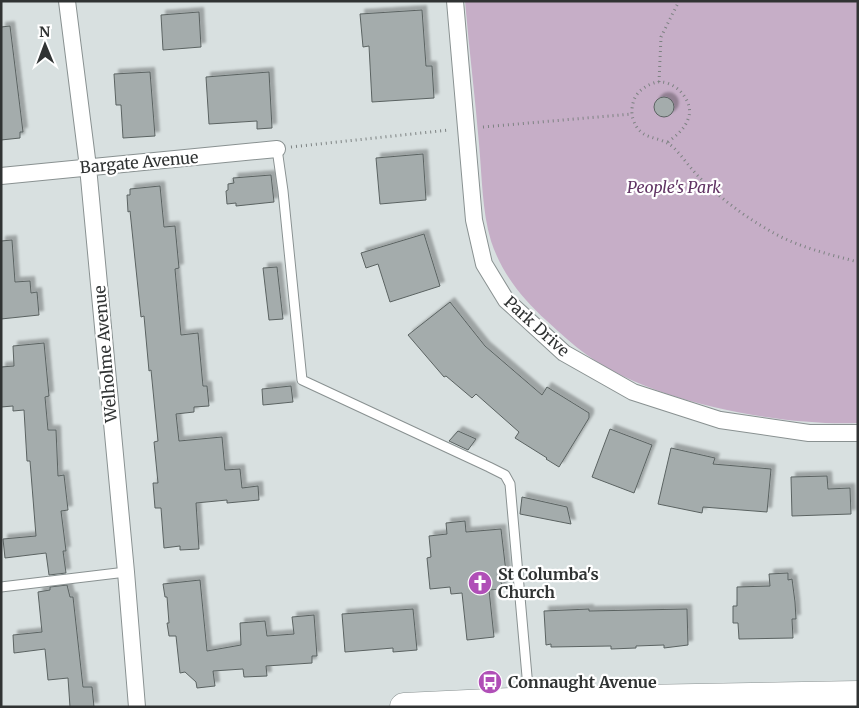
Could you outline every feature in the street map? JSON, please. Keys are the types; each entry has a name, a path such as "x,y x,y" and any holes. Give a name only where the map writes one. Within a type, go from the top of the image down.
{"highway":[{"path":"405,707 530,702 680,703 858,695"}],"street":[{"name":"Welholme Avenue","path":"66,1 88,167 137,707"},
{"name":"Park Drive","path":"455,1 474,220 484,264 506,300 564,353 633,392 720,420 809,433 858,433"},
{"name":"Bargate Avenue","path":"1,176 277,149"}],"lane":[{"path":"277,149 302,380 505,476 510,484 530,702"},
{"path":"1,588 126,572"}],"path":[{"path":"659,82 661,37 679,1"},
{"path":"668,142 682,130 689,115 687,98 675,86 659,82 644,87 634,99 632,114 636,125 644,135 668,142 698,176 733,207 772,232 815,251 858,262"},
{"path":"277,149 632,114"}],"green space":[{"name":"People's Park","path":"465,1 858,1 858,423 826,423 754,415 717,408 645,386 614,372 587,355 529,303 507,275 496,253 488,230"}],"building":[{"path":"422,10 426,66 432,66 434,98 372,102 369,46 363,47 360,14"},
{"path":"199,12 201,47 163,50 161,15"},
{"path":"10,26 23,132 20,132 20,138 1,140 1,27"},
{"path":"150,72 155,136 123,138 121,105 116,105 114,74"},
{"path":"269,72 272,128 257,129 257,121 209,124 206,77"},
{"path":"660,97 668,97 674,103 674,111 668,117 660,117 654,111 654,103"},
{"path":"423,154 426,200 380,204 376,158"},
{"path":"271,175 274,202 236,206 236,203 227,204 226,191 228,190 228,184 234,183 233,178"},
{"path":"160,186 164,227 175,226 179,268 175,269 181,335 198,333 203,386 207,386 209,406 194,407 194,412 176,414 179,441 222,437 225,470 240,469 242,488 258,486 259,500 227,503 227,500 196,503 199,549 180,550 180,546 164,548 161,508 155,508 153,483 158,483 154,442 158,441 151,370 149,371 144,316 141,317 127,195 130,195 130,189"},
{"path":"424,234 440,286 390,302 378,264 366,268 361,253"},
{"path":"12,240 15,282 30,281 31,293 37,292 39,315 1,319 1,241"},
{"path":"277,267 283,319 269,320 263,268"},
{"path":"450,302 485,346 542,395 547,387 589,413 589,418 559,467 515,438 519,432 476,394 472,398 446,376 444,377 408,335"},
{"path":"44,343 49,396 45,397 48,430 56,430 58,476 64,475 68,510 61,511 66,551 63,551 66,573 49,575 46,553 5,558 3,539 36,536 30,461 27,461 24,410 13,411 13,406 1,407 1,367 14,366 13,346"},
{"path":"291,386 293,402 263,405 262,389"},
{"path":"610,429 652,445 634,493 592,477"},
{"path":"458,431 476,439 468,450 449,441"},
{"path":"671,448 715,458 713,464 771,469 767,512 703,507 702,513 658,504"},
{"path":"827,476 828,489 850,488 851,514 792,516 791,477"},
{"path":"522,497 567,507 571,524 520,514"},
{"path":"465,521 466,532 501,529 506,572 500,572 502,589 489,590 494,637 467,640 462,593 451,594 450,587 430,589 427,558 431,557 429,536 447,534 446,523"},
{"path":"788,573 788,580 792,579 795,602 796,619 792,619 793,638 739,639 738,623 733,623 733,606 737,606 737,587 770,586 769,574"},
{"path":"200,580 207,651 241,645 240,623 265,621 267,636 294,634 292,617 314,615 317,656 312,656 312,663 266,666 267,676 244,677 243,669 213,671 215,686 197,688 196,682 185,672 180,673 176,636 169,636 167,597 165,597 163,584"},
{"path":"67,585 70,597 73,597 83,687 92,687 94,707 70,707 68,678 48,680 45,649 14,653 13,635 42,632 38,592 50,590 50,587"},
{"path":"413,609 417,650 393,652 393,648 345,652 342,614"},
{"path":"589,609 589,611 687,609 688,645 664,648 664,645 611,649 611,646 551,647 551,644 546,645 544,611"}],"place":[{"name":"St Columba's Church","path":"480,583"},
{"name":"Connaught Avenue","path":"490,682"}]}
